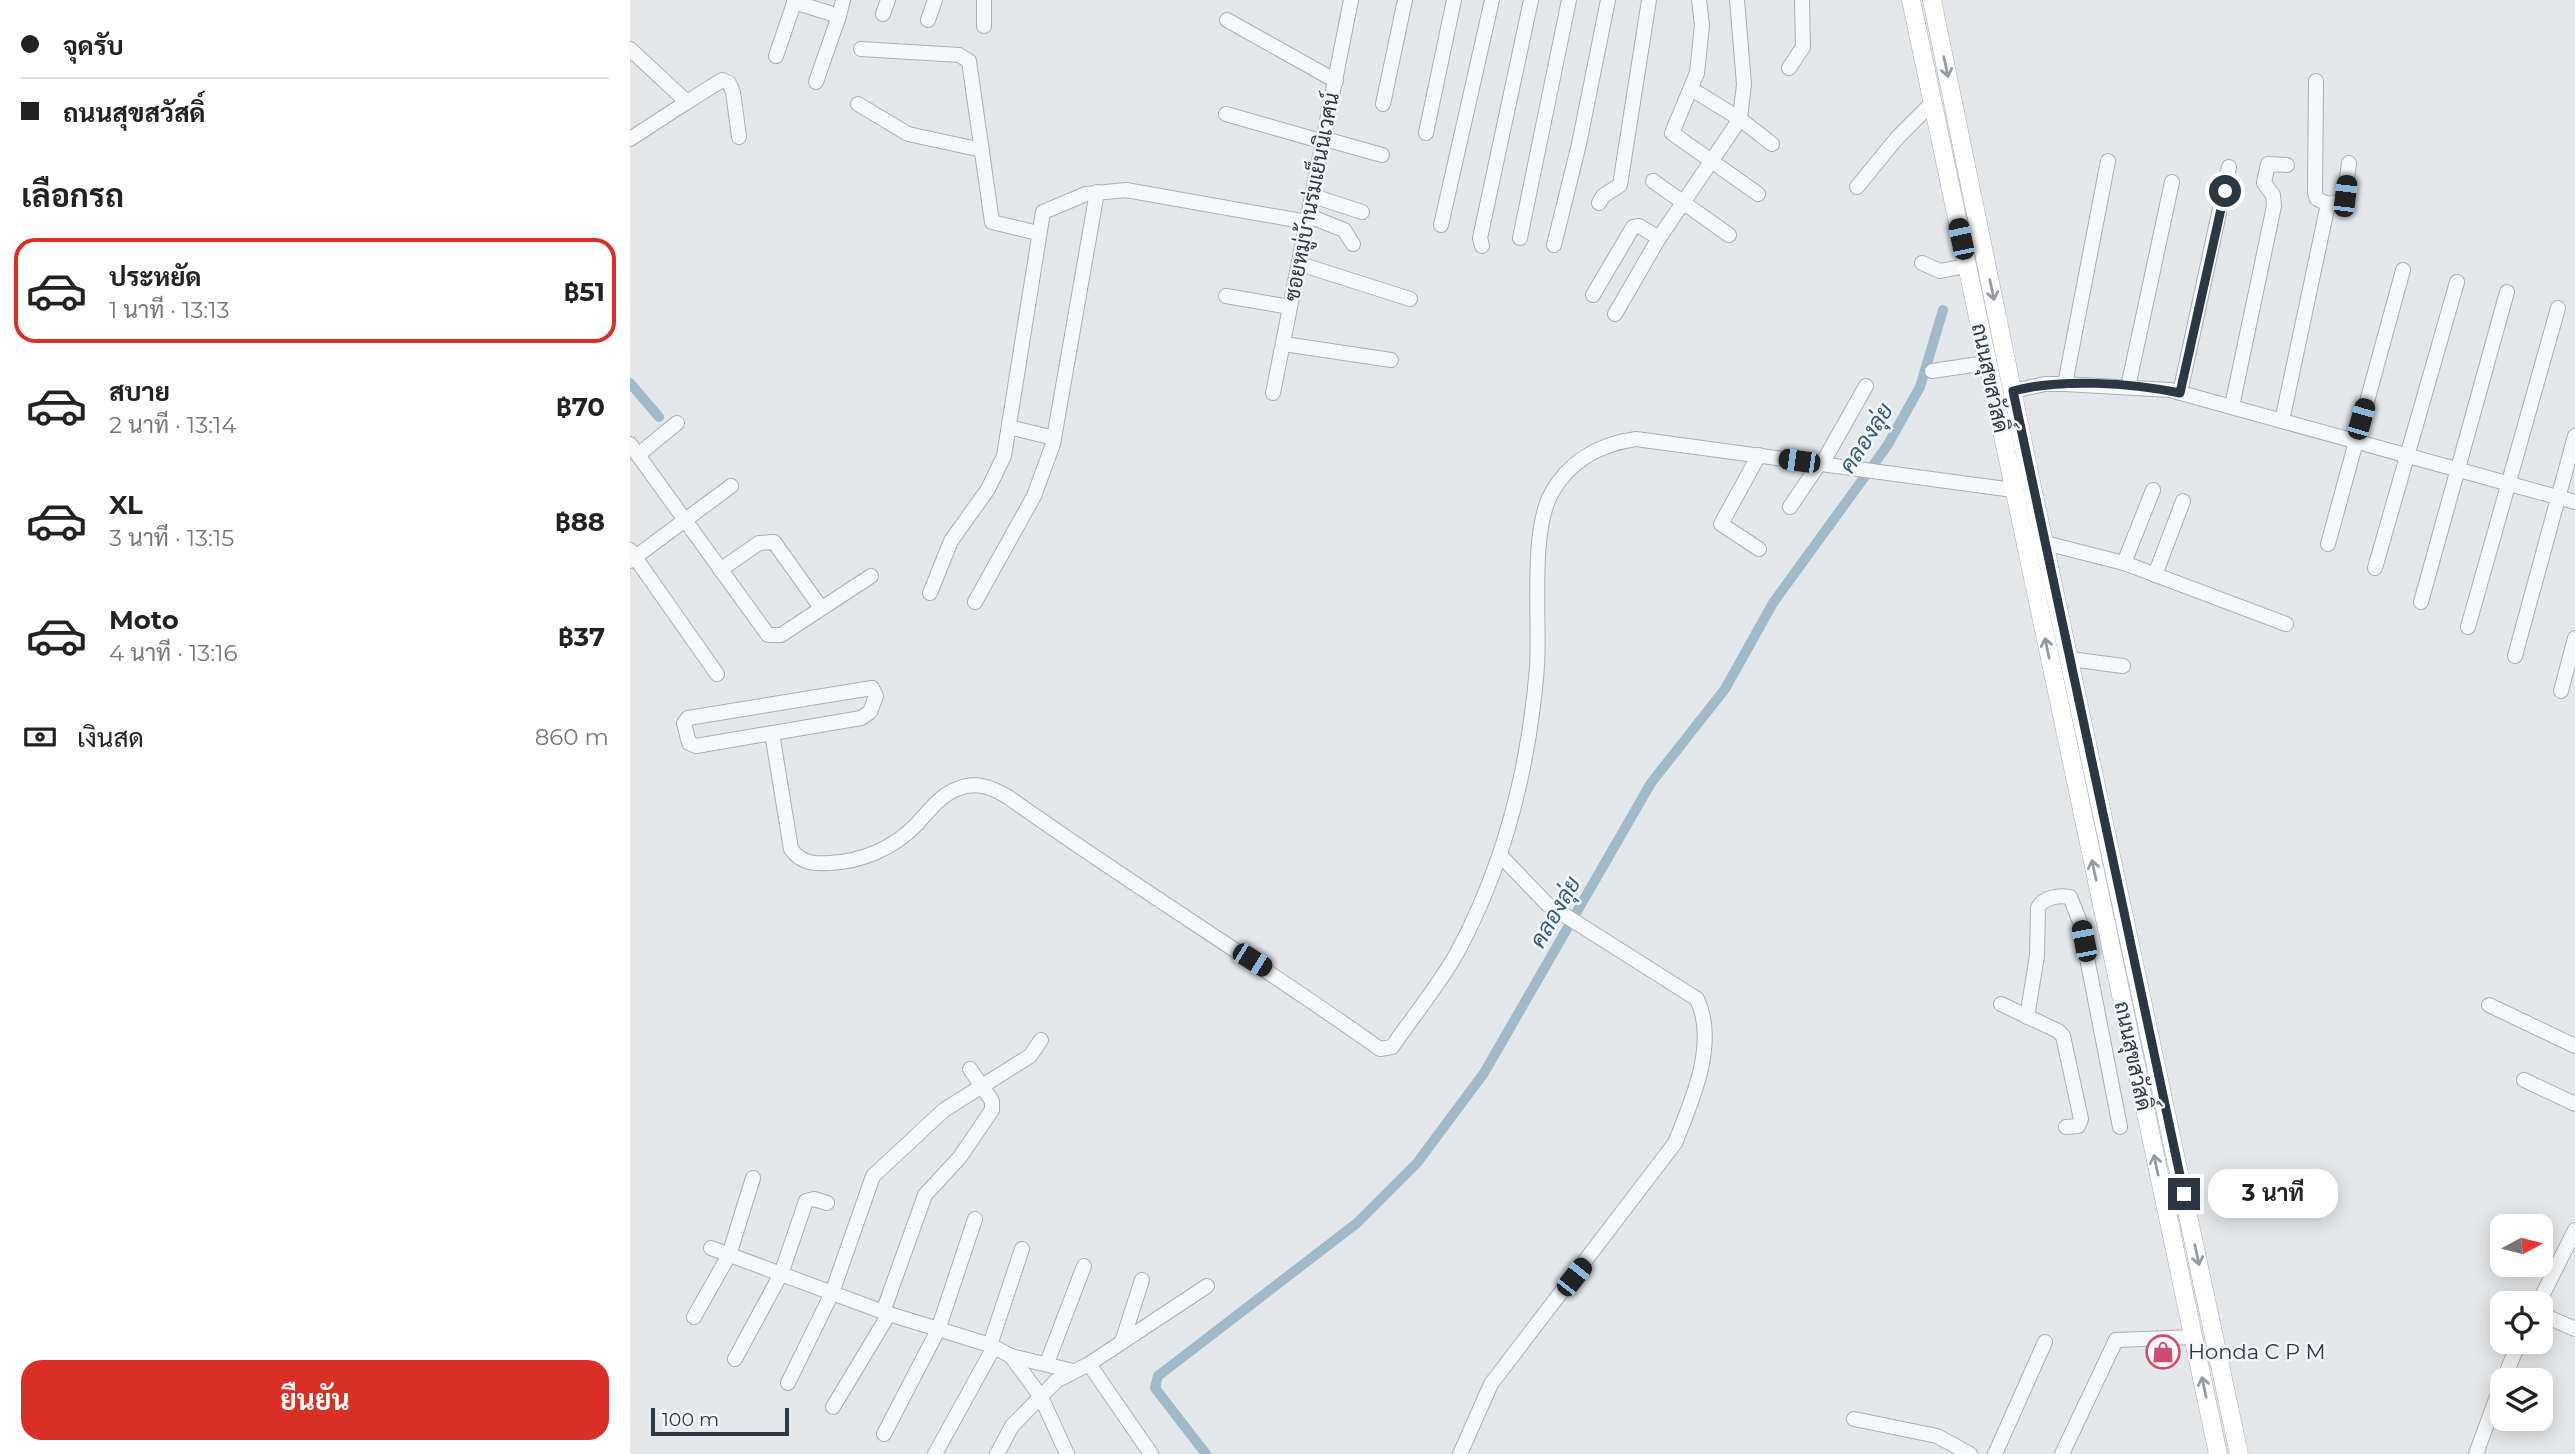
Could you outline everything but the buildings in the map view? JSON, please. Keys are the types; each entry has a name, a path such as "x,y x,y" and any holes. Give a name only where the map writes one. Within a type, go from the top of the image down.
{"main road":[{"name":"ถนนสุขสวัสดิ์","path":"1911,0 2218,1454"},
{"name":"ถนนสุขสวัสดิ์","path":"1933,0 2044,542 2239,1454"}],"street":[{"path":"816,82 843,0"},
{"path":"929,20 935,0"},
{"path":"984,0 984,26"},
{"name":"ซอยหมู่บ้านร่มเย็นนิเวศน์","path":"1273,393 1351,0"},
{"path":"1383,104 1405,0"},
{"path":"1426,133 1454,0"},
{"path":"1441,225 1492,0"},
{"path":"1482,246 1480,238 1531,0"},
{"path":"1520,238 1569,0"},
{"path":"1554,245 1579,144 1608,0"},
{"path":"1599,203 1603,196 1620,186 1648,0"},
{"path":"1699,0 1702,49 1693,90 1672,133 1758,194"},
{"path":"1615,314 1659,237 1740,119 1744,84 1737,0"},
{"path":"1789,68 1803,47 1802,0"},
{"path":"776,56 795,1 839,16"},
{"path":"1227,20 1336,81"},
{"path":"630,49 687,102"},
{"path":"861,49 965,57 971,68 992,222 1038,233"},
{"path":"2316,80 2317,199 2328,204 2344,201 2349,163"},
{"path":"630,139 687,102 726,81 733,92 739,137"},
{"path":"1693,90 1740,119 1772,144"},
{"path":"1857,187 1897,138 1932,103"},
{"path":"858,104 908,134 982,150"},
{"path":"1226,114 1382,155"},
{"path":"2065,384 2108,160"},
{"path":"2232,407 2274,206 2273,195 2264,183 2265,170 2268,164 2287,165"},
{"path":"2180,393 2229,167"},
{"path":"1653,181 1728,235"},
{"path":"2128,387 2172,182"},
{"path":"930,593 951,541 998,471 1009,427 1041,215 1045,210 1097,192 1133,191 1308,219 1344,230 1353,244"},
{"path":"975,602 1034,496 1054,438 1097,192"},
{"path":"1313,196 1362,212"},
{"path":"2282,421 2328,204"},
{"path":"1593,295 1633,227 1639,226 1659,237"},
{"path":"1922,262 1940,271 1966,266"},
{"path":"1300,264 1410,299"},
{"path":"2328,544 2403,270"},
{"path":"2375,568 2404,455 2457,282"},
{"path":"2421,602 2455,470 2507,292"},
{"path":"1226,296 1290,307"},
{"path":"2468,627 2558,308"},
{"path":"1283,344 1391,360"},
{"path":"1933,371 1986,363"},
{"path":"2013,391 2045,384 2065,384 2180,393 2575,502"},
{"path":"1790,507 1820,464 1866,387"},
{"path":"677,424 634,449 768,635 781,635 871,576"},
{"path":"1009,427 1054,438"},
{"path":"2515,656 2575,436"},
{"path":"772,733 791,849 804,861 814,864 847,862 864,857 899,839 947,793 974,784 985,786 1008,797 1183,918 1275,974 1380,1049 1392,1047 1457,952 1502,856 1529,738 1537,667 1539,548 1543,513 1550,495 1564,475 1589,453 1613,442 1636,439 2013,489"},
{"path":"1759,455 1721,524 1759,549"},
{"path":"717,674 632,557 686,521 731,486"},
{"path":"2124,563 2153,490"},
{"path":"2155,575 2183,500"},
{"path":"2025,540 2044,542 2124,563 2286,624"},
{"path":"720,570 759,543 774,542 821,608"},
{"path":"2561,691 2575,638"},
{"path":"2070,659 2123,666"},
{"path":"875,689 876,695 870,712 862,718 772,733 693,746 684,723 688,718 708,714 875,689"},
{"path":"1460,1454 1491,1384 1675,1143 1694,1097 1703,1051 1705,1016 1697,999 1547,904 1502,856"},
{"path":"2027,1017 2037,956 2040,903 2052,898 2070,897 2080,922 2120,1127"},
{"path":"2080,922 2104,917"},
{"path":"2092,980 2116,974"},
{"path":"2001,1004 2058,1031 2063,1036 2081,1119 2078,1126 2066,1127"},
{"path":"2488,1005 2575,1046"},
{"path":"2102,1034 2127,1027"},
{"path":"788,1383 832,1293 873,1176 944,1110 981,1084 1030,1056 1041,1040"},
{"path":"833,1407 886,1313 925,1195 960,1157 992,1110 992,1101 970,1069"},
{"path":"2524,1080 2575,1104"},
{"path":"694,1317 729,1255 753,1178"},
{"path":"735,1359 781,1274 806,1201 814,1199 827,1203"},
{"path":"884,1434 937,1330 975,1219"},
{"path":"2544,1291 2575,1230"},
{"path":"711,1248 886,1313 992,1346 1011,1356 1073,1371"},
{"path":"935,1454 992,1346 1022,1249"},
{"path":"1047,1363 1084,1266"},
{"path":"1122,1342 1142,1280"},
{"path":"997,1454 1012,1426 1053,1384 1089,1364 1207,1286"},
{"path":"2553,1319 2575,1329"},
{"path":"2062,1454 2116,1339 2194,1337"},
{"path":"1995,1454 2045,1342"},
{"path":"1011,1356 1041,1397 1066,1454"},
{"path":"1089,1364 1151,1454"},
{"path":"2476,1454 2490,1417"},
{"path":"1854,1419 1937,1436 1970,1454"}],"waterway":[{"name":"คลองลุ่ย","path":"1206,1454 1155,1388 1158,1376 1357,1223 1417,1163 1484,1073 1651,783 1725,689 1773,603 1887,446 1920,387 1943,310"},
{"path":"630,383 659,417"}],"place":[{"name":"Honda C P M","path":"2163,1352"}],"route":[{"path":"2184,1194 2013,391 2045,384 2065,384 2170,390 2180,393 2225,191"}]}
